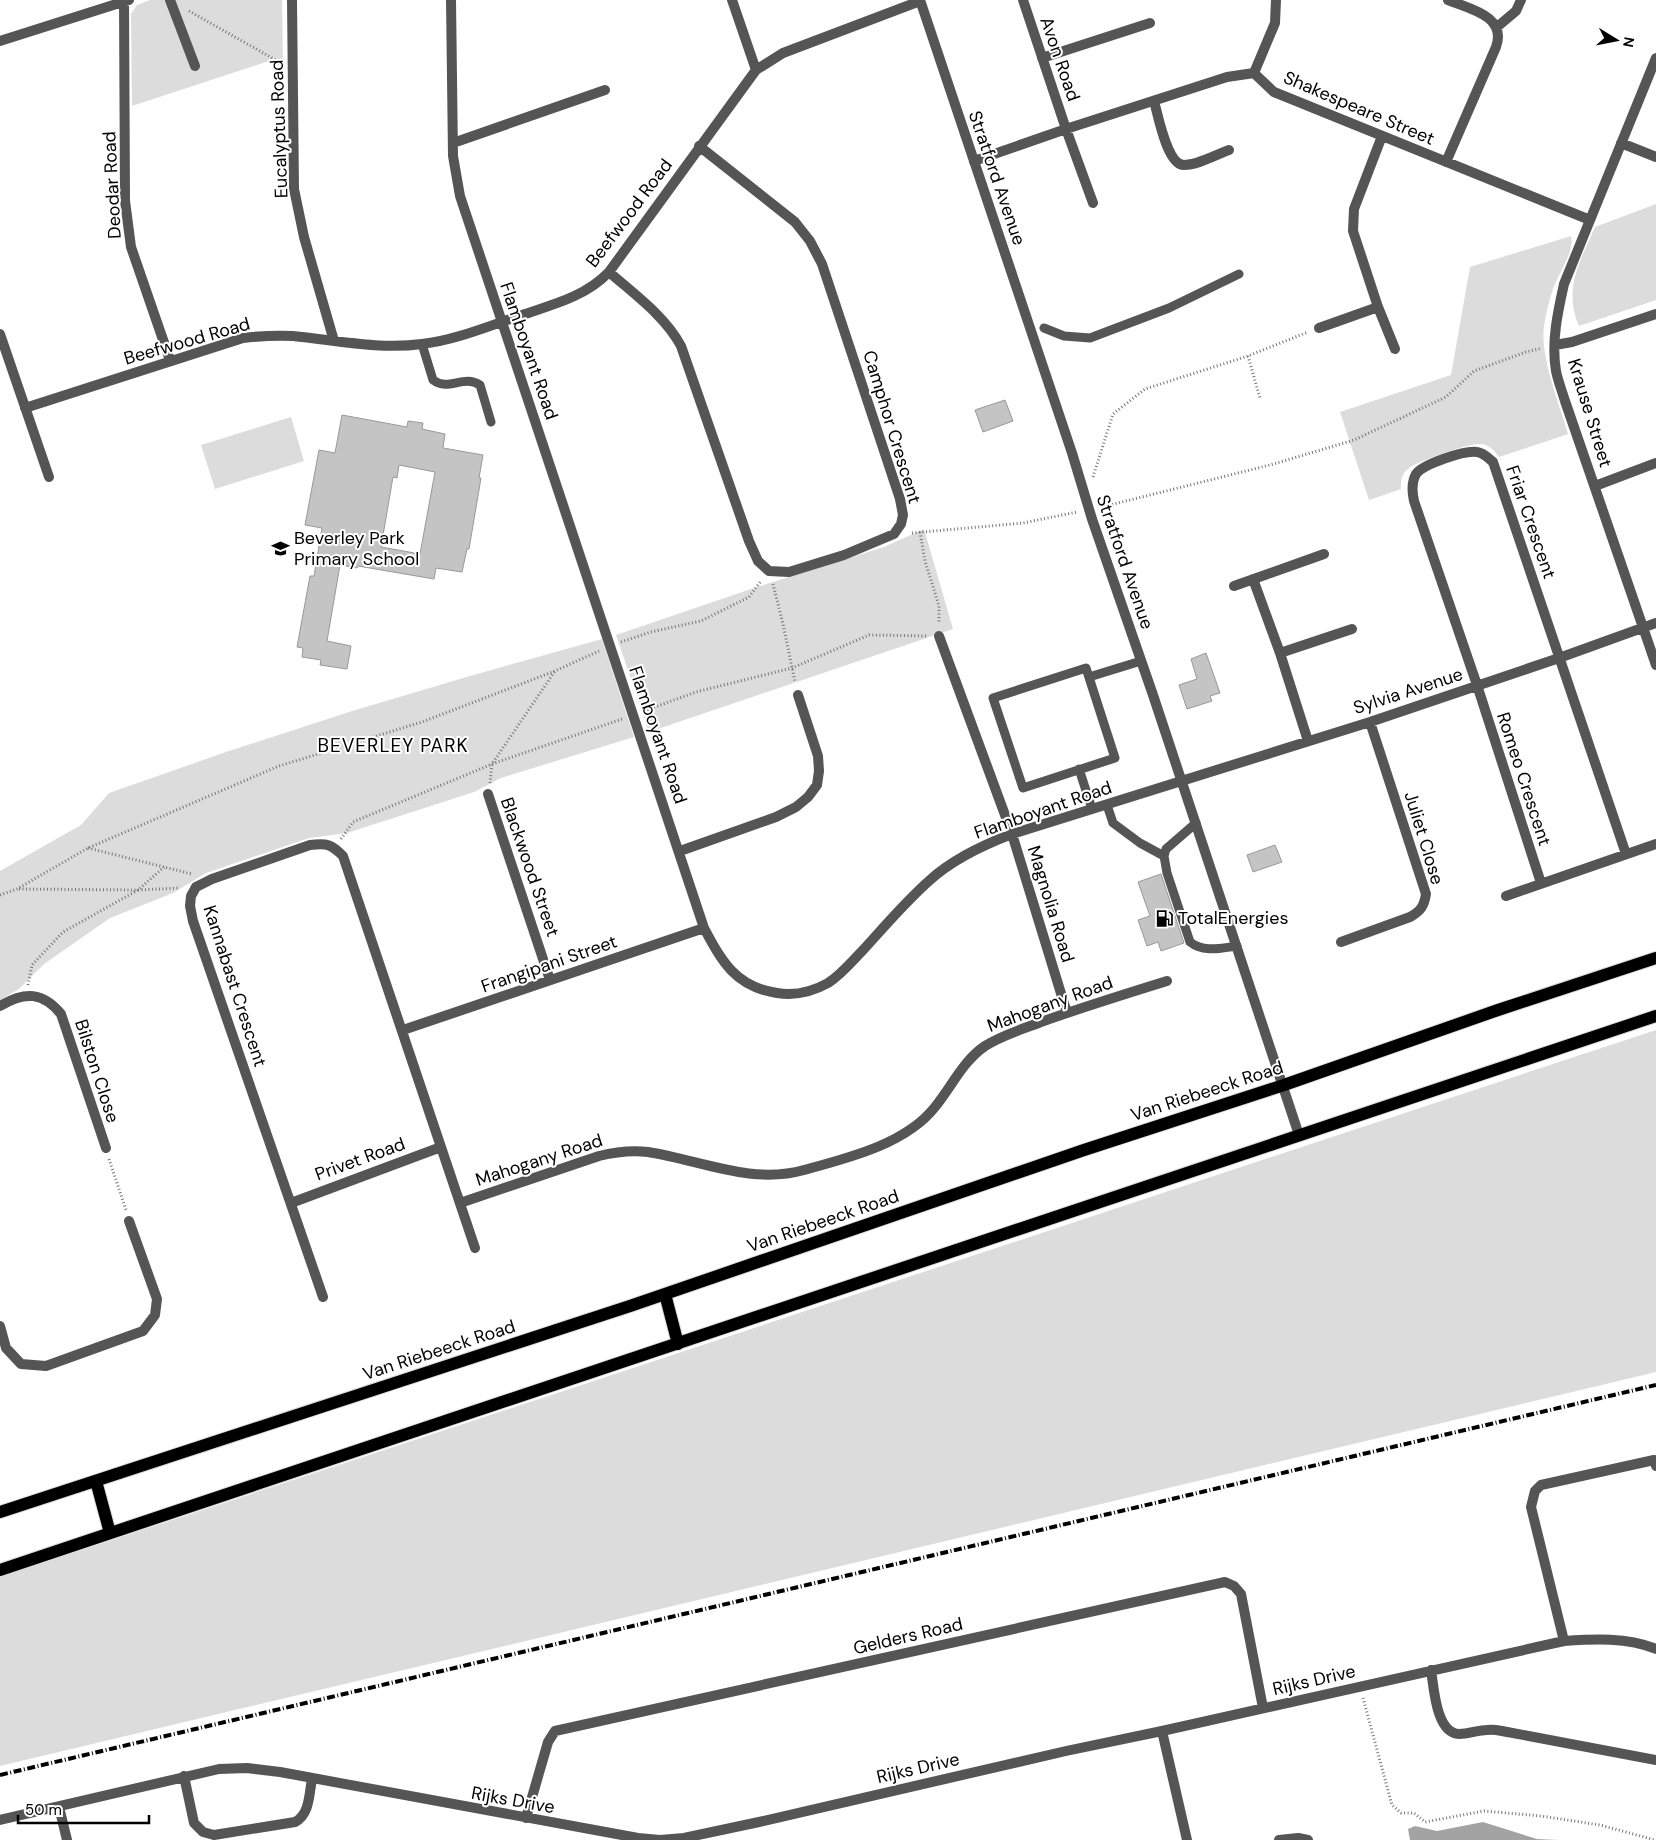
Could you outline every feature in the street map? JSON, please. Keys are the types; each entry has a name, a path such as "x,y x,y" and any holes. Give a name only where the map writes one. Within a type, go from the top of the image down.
{"main road":[{"name":"Van Riebeeck Road","path":"0,1512 665,1294 1084,1150 1284,1085 1498,1010 1656,958"},
{"path":"0,1570 1656,1016"},
{"path":"665,1294 678,1344"},
{"path":"96,1481 110,1533"}],"street":[{"path":"170,0 195,66"},
{"name":"Eucalyptus Road","path":"292,0 294,189 304,237 334,342"},
{"name":"Flamboyant Road","path":"452,0 454,169 460,196 680,851 704,928 722,960 738,977 752,986 770,992 791,995 809,992 829,982 847,966 931,879 957,860 986,844 1012,834 1182,781"},
{"path":"732,0 756,70"},
{"name":"Avon Road","path":"1022,0 1093,203"},
{"path":"974,161 1227,77 1254,73 1275,23 1276,0"},
{"path":"1446,162 1496,48 1498,34 1496,27 1489,18 1448,0"},
{"path":"1496,27 1516,11 1521,0"},
{"path":"0,42 127,1"},
{"name":"Deodar Road","path":"127,1 125,202 131,247 170,360"},
{"name":"Beefwood Road","path":"25,408 243,338 292,336 334,342 390,346 422,344 463,334 576,296 596,284 609,272 756,70 783,53 920,1"},
{"name":"Stratford Avenue","path":"920,1 1072,453 1092,519 1284,1085 1299,1135"},
{"path":"1042,58 1150,23"},
{"name":"Krause Street","path":"1656,58 1564,284 1559,307 1555,345 1556,370 1656,665"},
{"name":"Shakespeare Street","path":"1254,73 1274,92 1590,220"},
{"path":"453,143 605,90"},
{"path":"1154,101 1170,153 1181,165 1229,150"},
{"path":"1382,136 1356,200 1353,231 1378,307 1395,349"},
{"path":"1621,143 1656,156"},
{"name":"Camphor Crescent","path":"699,146 795,222 810,242 822,264 900,499 903,515 901,524 894,534"},
{"path":"609,272 675,334 681,346 749,542 758,561 769,571 789,572 844,555 894,534"},
{"path":"1319,328 1378,307"},
{"path":"1555,345 1572,342 1656,314"},
{"path":"0,334 49,477"},
{"name":"Friar Crescent","path":"1477,685 1414,501 1412,490 1417,473 1426,466 1465,453 1477,452 1485,454 1493,462 1559,658"},
{"path":"1595,486 1656,463"},
{"path":"1234,586 1324,554"},
{"path":"1253,579 1280,653 1308,741"},
{"name":"Sylvia Avenue","path":"1182,781 1370,722 1656,623"},
{"path":"1280,653 1352,629"},
{"name":"Magnolia Road","path":"939,636 1012,834 1067,1013"},
{"path":"1559,658 1626,854"},
{"name":"Romeo Crescent","path":"1477,685 1541,883"},
{"path":"680,851 776,817 796,808 808,797 816,785 819,771 818,756 798,695"},
{"name":"Juliet Close","path":"1341,942 1419,912 1424,905 1426,894 1370,722"},
{"name":"Blackwood Street","path":"488,794 550,980"},
{"name":"Kannabast Crescent","path":"323,1297 193,921 190,906 191,896 196,887 212,879 310,846 324,844 334,847 344,856 475,1248"},
{"path":"1506,896 1656,844"},
{"name":"Frangipani Street","path":"403,1030 704,928"},
{"name":"Mahogany Road","path":"460,1203 599,1156 618,1152 648,1152 713,1168 748,1174 776,1175 802,1171 881,1145 904,1134 918,1124 935,1107 960,1071 986,1045 1067,1013 1167,981"},
{"path":"0,1006 10,1000 26,996"},
{"name":"Bilston Close","path":"26,996 41,997 52,1003 61,1014 106,1148"},
{"name":"Privet Road","path":"290,1202 442,1147"},
{"path":"0,1326 6,1348 21,1364 46,1366 143,1331 155,1315 157,1299 129,1221"},
{"path":"1564,1641 1531,1507 1535,1491 1541,1485 1655,1462"},
{"name":"Gelders Road","path":"526,1818 548,1742 555,1731 1225,1582 1234,1586 1241,1594 1263,1708"},
{"name":"Rijks Drive","path":"0,1820 219,1768 247,1768 280,1772 526,1818 591,1835 649,1840 684,1838 1564,1641 1604,1638 1647,1645 1656,1649"},
{"path":"1431,1670 1440,1720 1452,1733 1459,1734 1486,1730 1502,1731 1656,1760"},
{"path":"1162,1731 1187,1840"},
{"path":"184,1776 194,1823 203,1832 214,1835 295,1822 304,1815 312,1779"},
{"path":"59,1807 67,1840"},
{"path":"1279,1840 1298,1838 1308,1840"}],"lane":[{"path":"1044,328 1064,336 1090,338 1169,308 1239,274"},
{"path":"422,344 433,380 437,383 446,385 465,380 480,385 491,422"},
{"path":"1089,677 1141,662"},
{"path":"1086,668 1115,758 1079,769 1022,788 993,698 1086,668"},
{"path":"1079,769 1092,809"},
{"path":"1107,804 1114,823 1140,843 1164,856"},
{"path":"1196,823 1166,849 1164,856 1167,873 1190,942 1196,946 1208,949 1237,946"}],"path":[{"path":"188,10 278,63"},
{"path":"1093,477 1113,414 1145,389 1248,356 1319,328"},
{"path":"1102,507 1270,465 1354,440 1446,397 1474,370 1526,352 1555,345"},
{"path":"1248,356 1260,398"},
{"path":"894,534 1023,523 1078,512"},
{"path":"920,532 925,561 938,606 939,636"},
{"path":"0,895 17,889 88,848 279,766 422,722 555,671 611,646 651,632 701,621 749,597 769,571"},
{"path":"769,571 783,624 798,695"},
{"path":"488,794 492,764 555,671"},
{"path":"88,848 212,879"},
{"path":"26,996 32,965 63,932 138,890 164,866"},
{"path":"17,889 138,890 196,887"},
{"path":"106,1148 129,1221"},
{"path":"1360,1686 1392,1805 1400,1813 1414,1813 1425,1822 1484,1811 1541,1816 1600,1825 1655,1840"}],"shaded area":[{"path":"150,0 282,0 283,65 276,65 269,61 132,106 131,14 137,5"},
{"path":"1656,204 1656,300 1579,326 1574,312 1573,287 1579,264 1595,227"},
{"path":"1571,236 1571,249 1555,283 1544,326 1547,366 1568,434 1499,457 1491,448 1480,444 1444,453 1422,461 1407,470 1402,477 1401,489 1369,500 1340,412 1451,375 1470,267"},
{"path":"291,417 304,461 215,489 201,445"},
{"path":"924,529 953,629 649,732 616,635 751,589 884,547"},
{"path":"602,639 634,737 501,778 474,792 347,833 309,838 206,873 173,893 110,918 44,964 19,989 0,1000 0,871 81,825 109,793 349,712"},
{"path":"1656,1030 1656,1372 0,1766 0,1577"},
{"path":"1483,1822 1537,1839 1558,1840 1410,1840 1408,1829 1415,1826 1437,1831"}],"building":[{"path":"1005,400 1013,421 983,432 975,410"},
{"path":"342,415 407,427 408,421 423,423 422,429 445,434 443,448 483,455 469,549 467,549 462,572 436,568 434,579 358,566 357,568 340,565 327,641 351,646 347,669 320,665 321,660 302,657 303,648 297,647 310,576 314,576 322,528 305,525 319,450 335,453","holes":["399,465 435,472 420,554 381,547 393,477 397,478"]},
{"path":"1206,653 1220,693 1210,696 1212,701 1187,709 1179,685 1197,679 1191,659"},
{"path":"1275,845 1282,862 1253,872 1247,855"},
{"path":"1161,874 1184,943 1161,951 1158,942 1147,946 1138,920 1150,916 1138,882"}],"railway":[{"path":"0,1775 1656,1385"}],"place":[{"name":"Beverley Park Primary School","path":"280,548"},
{"name":"TotalEnergies","path":"1164,918"}],"district":[{"name":"BEVERLEY PARK","path":"393,745"}]}
